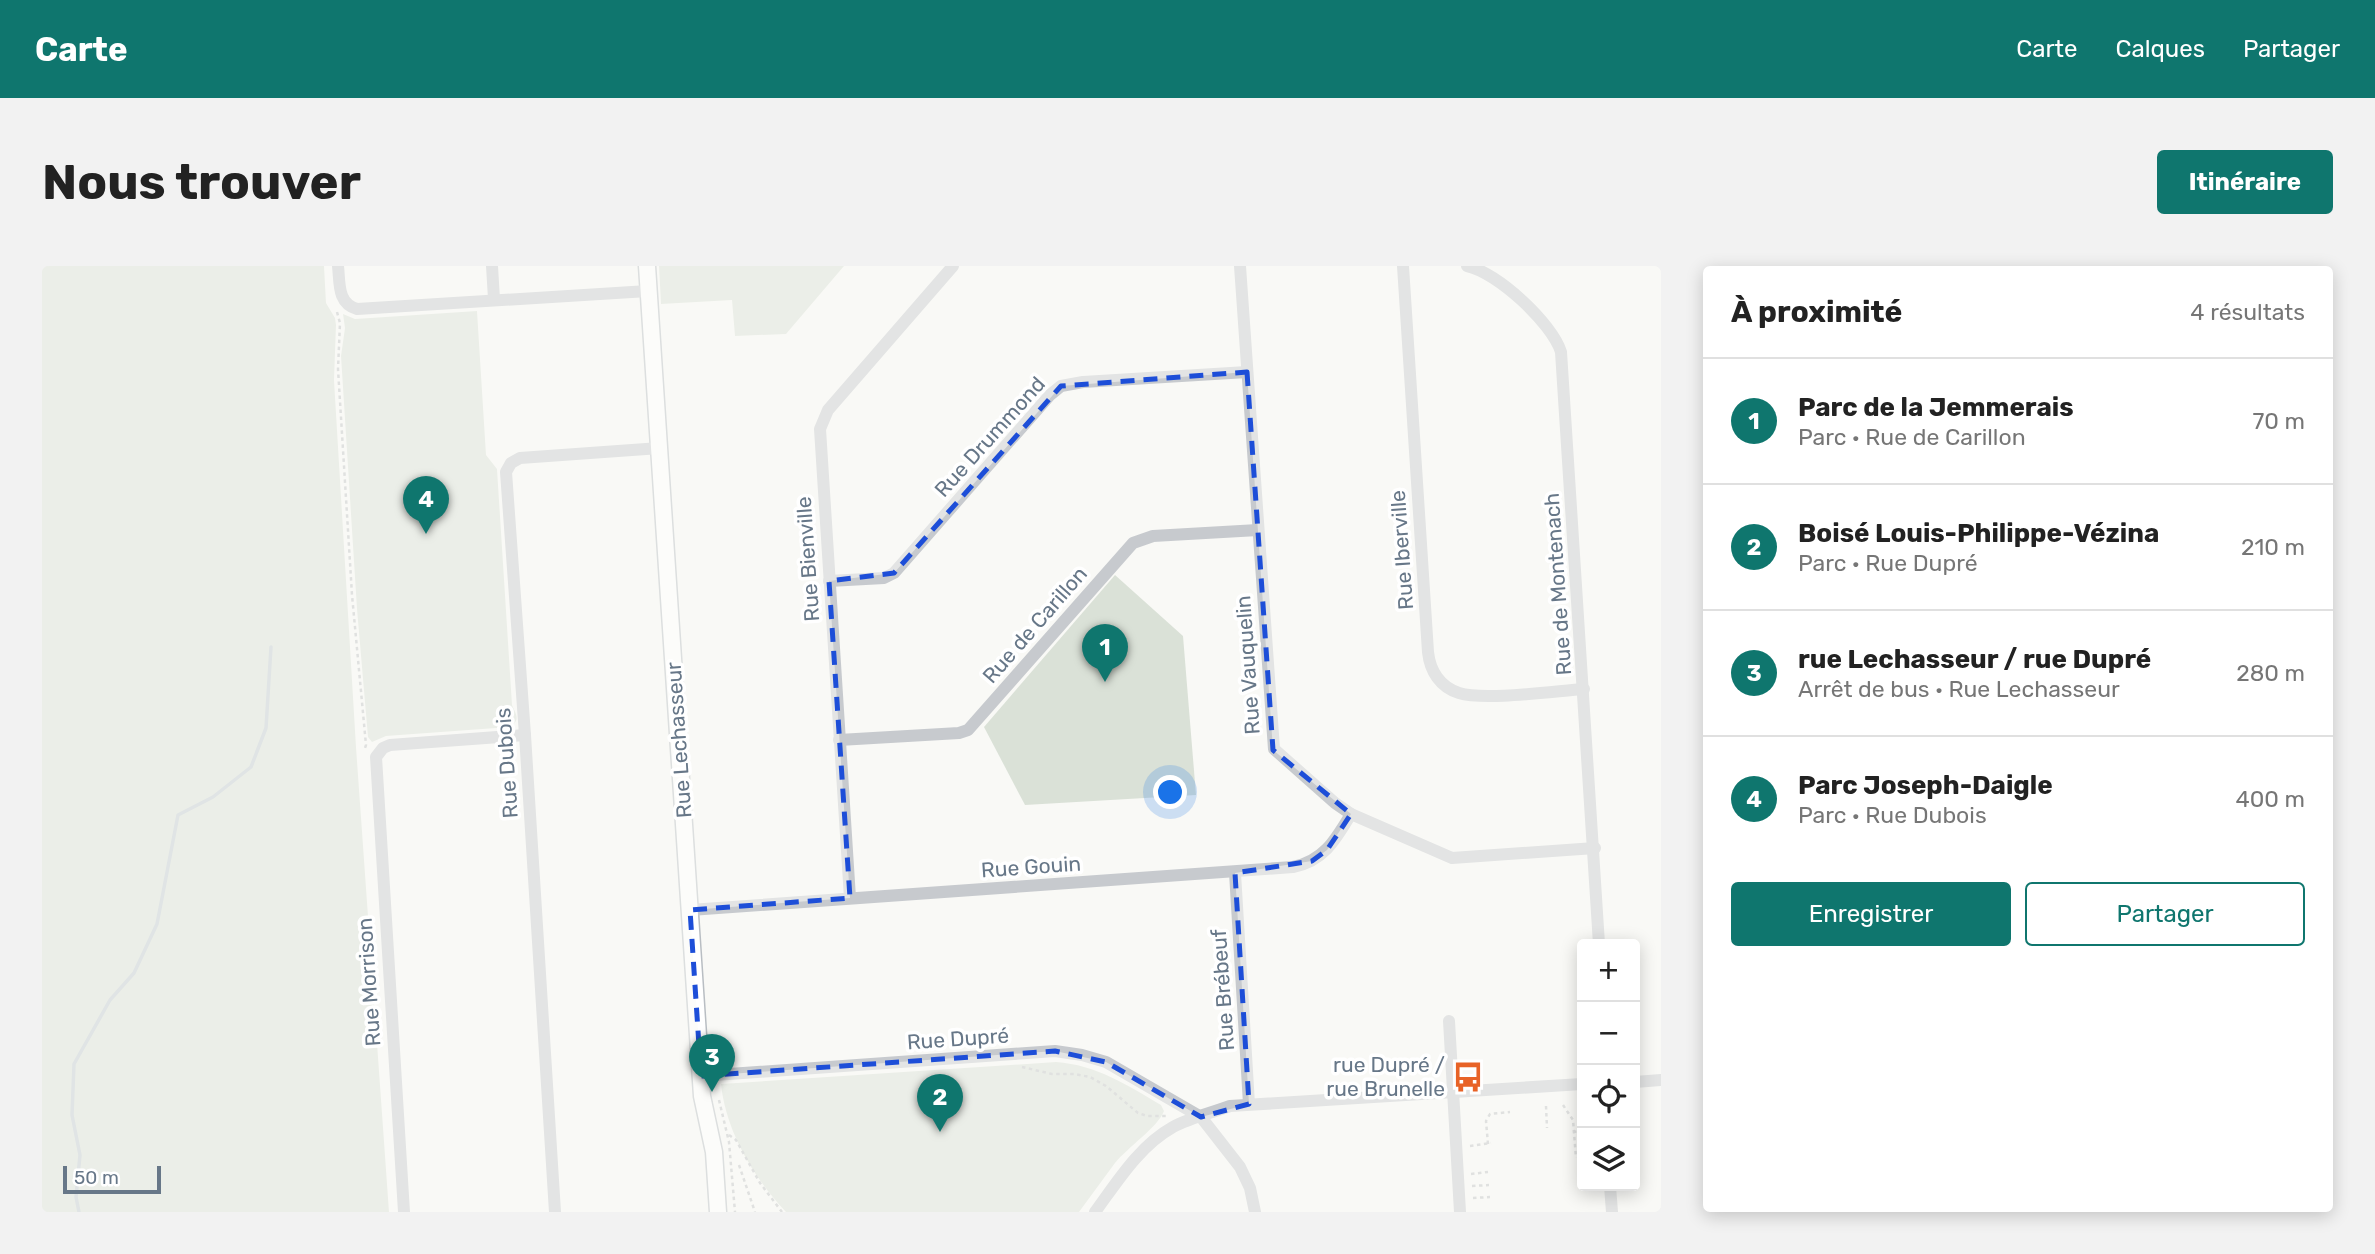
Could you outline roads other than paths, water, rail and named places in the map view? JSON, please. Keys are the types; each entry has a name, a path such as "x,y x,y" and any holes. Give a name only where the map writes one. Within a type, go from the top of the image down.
{"street":[{"path":"338,266 342,310 648,291"},
{"path":"492,266 494,299"},
{"name":"Rue Lechasseur","path":"647,266 702,1076 705,1113 714,1152 718,1212"},
{"name":"Rue Bienville","path":"850,898 819,440 823,419 828,410 953,266"},
{"name":"Rue Vauquelin","path":"1240,266 1273,747 1316,787 1351,814 1452,858 1595,848"},
{"path":"1403,266 1412,266"},
{"name":"Rue Iberville","path":"1403,266 1430,664 1443,683 1452,690 1468,695 1584,689"},
{"name":"Rue de Montenach","path":"1467,266 1497,280 1545,323 1556,337 1561,352 1600,939"},
{"name":"Rue Drummond","path":"829,581 880,578 894,573 1050,395 1062,386 1083,382 1247,372"},
{"name":"Rue Dubois","path":"555,1212 507,468 513,460 520,458 660,448"},
{"name":"Rue de Carillon","path":"839,740 958,733 968,730 1133,543 1153,536 1258,530"},
{"name":"Rue Morrison","path":"404,1212 375,765 380,751 394,744 525,735"},
{"name":"Rue Gouin","path":"690,910 1293,867 1312,862 1327,850 1351,814"},
{"name":"Rue Brébeuf","path":"1235,873 1249,1104"},
{"path":"1449,1021 1460,1212"},
{"name":"Rue Dupré","path":"702,1076 1055,1051 1106,1062 1201,1117"},
{"path":"1640,1082 1661,1080"},
{"path":"1095,1212 1128,1167 1153,1141 1175,1126 1230,1106 1577,1084"},
{"path":"1201,1117 1240,1167 1250,1188 1255,1212"},
{"path":"1610,1191 1612,1212"}],"waterway":[{"path":"79,1212 76,1197 80,1155 72,1115 74,1064 110,1000 134,973 157,924 178,815 213,797 251,767 266,728 271,647"}],"place":[{"name":"Parc Joseph-Daigle","path":"426,534"},
{"name":"Parc de la Jemmerais","path":"1105,682"},
{"name":"rue Dupré / rue Brunelle","path":"1468,1077"},
{"name":"rue Lechasseur / rue Dupré","path":"712,1092"},
{"name":"Boisé Louis-Philippe-Vézina","path":"940,1132"}]}
